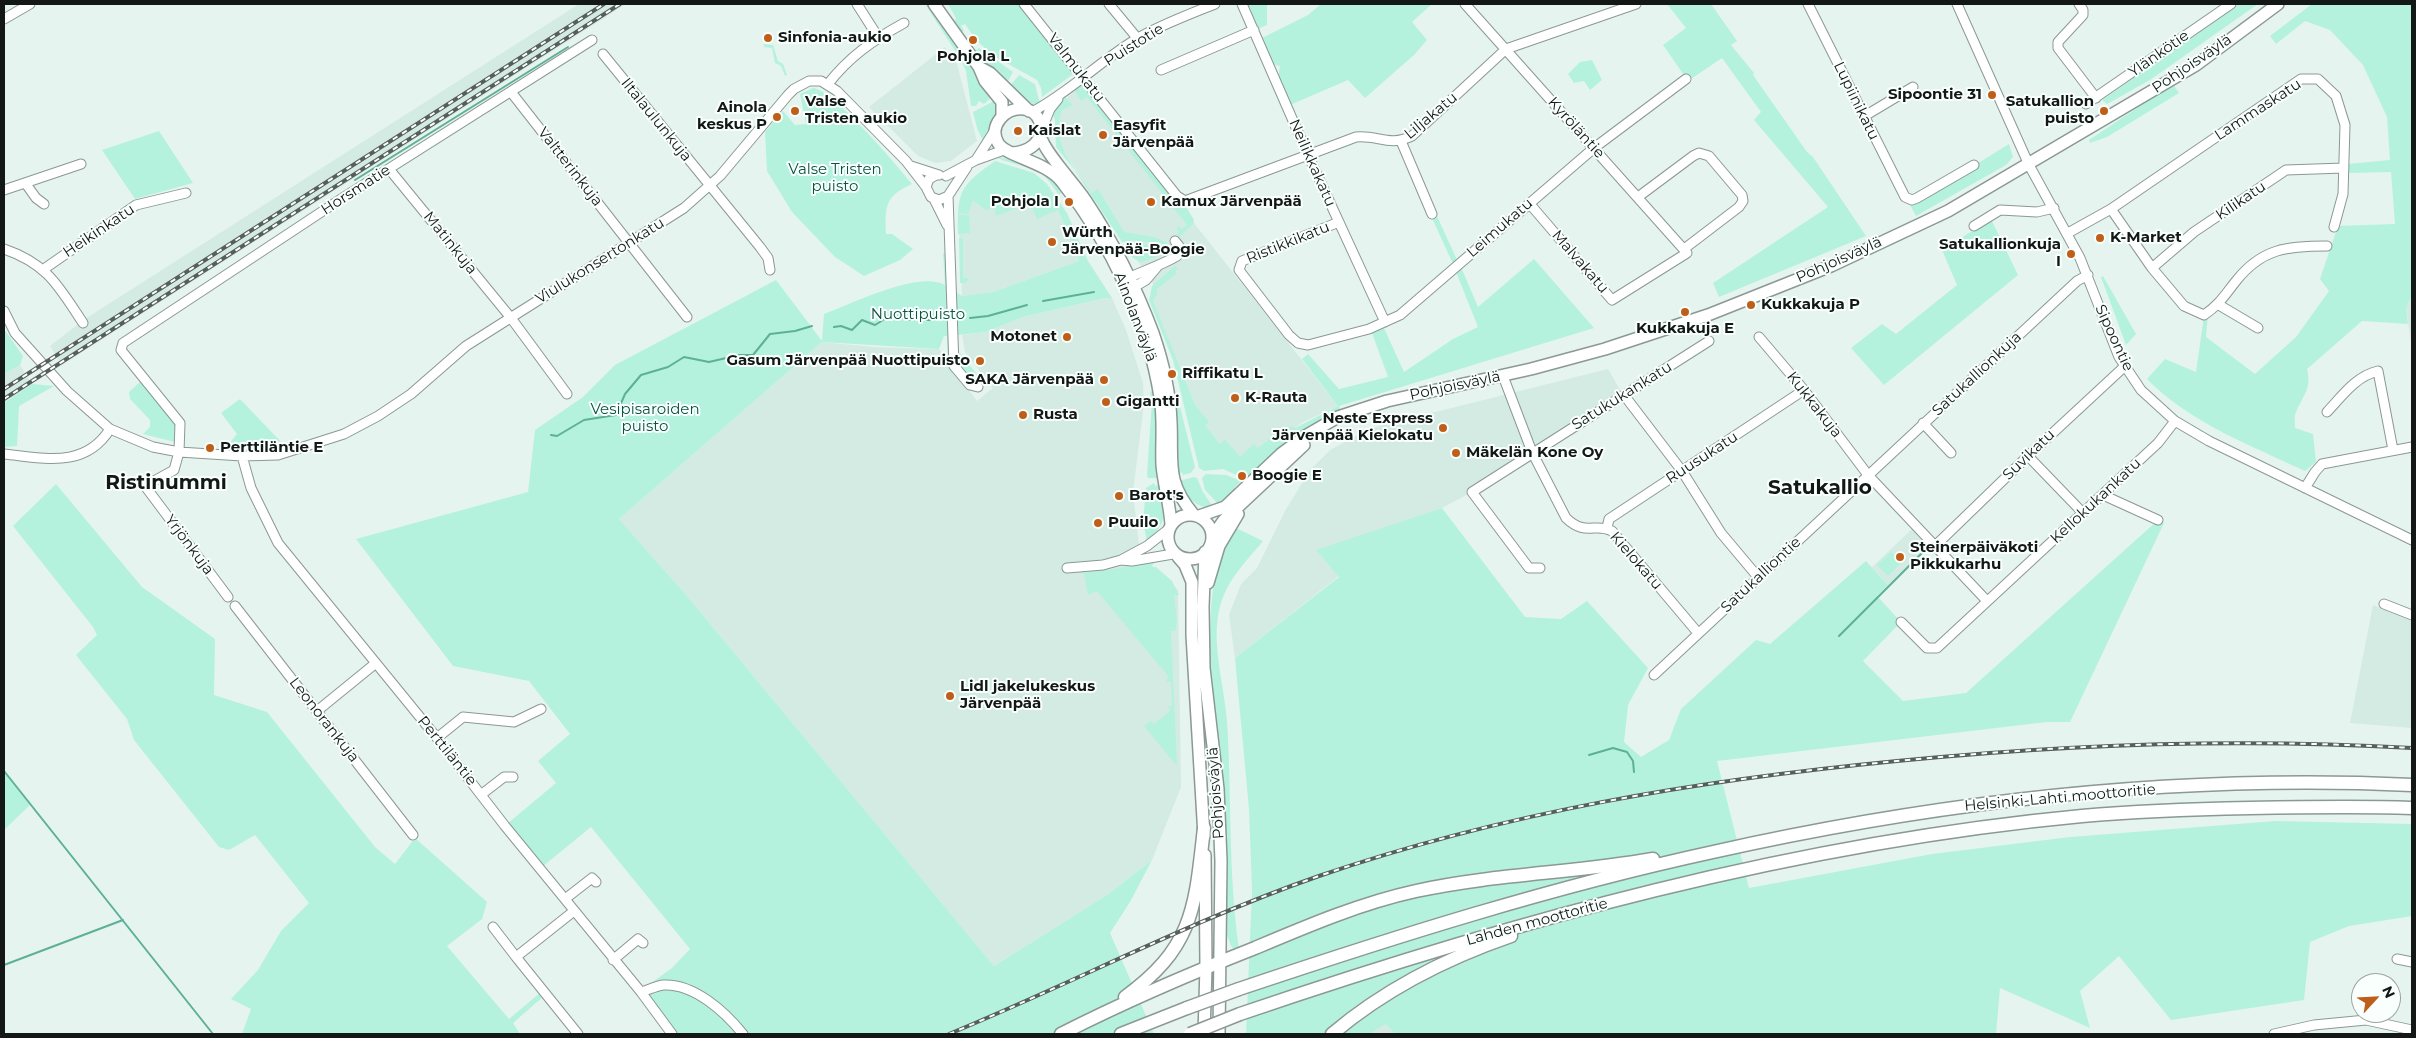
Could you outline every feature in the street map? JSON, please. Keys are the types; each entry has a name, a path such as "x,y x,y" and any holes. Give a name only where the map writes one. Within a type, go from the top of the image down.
{"highway":[{"name":"Helsinki-Lahti moottoritie","path":"1712,852 1892,817 2079,793 2296,783 2412,785"},
{"name":"Helsinki-Lahti moottoritie","path":"1730,873 1896,840 2083,816 2286,807 2412,808"},
{"path":"1086,1022 1141,985 1157,970 1177,945 1190,918 1195,902 1204,828"},
{"path":"1061,1034 1206,967 1341,914 1415,892 1712,852"},
{"name":"Lahden moottoritie","path":"1121,1034 1239,989 1331,959 1566,889 1712,852"},
{"name":"Lahden moottoritie","path":"1189,1034 1240,1014 1346,978 1473,939 1613,901 1730,873"},
{"path":"1332,1034 1387,994 1455,958 1498,940 1613,901"}],"main road":[{"path":"934,4 980,67 986,81 1002,102 1002,116 995,130 998,143 1007,152 1032,149 1040,133 1037,117 990,73 980,67"},
{"name":"Pohjoisväylä","path":"1197,516 1215,512 1230,503 1281,454 1307,434 1338,417 1387,401 1503,376 1605,349 1708,315 1831,266 1948,211 2196,65 2278,4"},
{"path":"1002,116 1010,111 1030,111"},
{"name":"Ainolanväylä","path":"1040,133 1048,152 1069,176 1091,209 1129,284 1159,350 1166,379 1171,422 1171,468 1174,484 1182,501 1197,516"},
{"name":"Ainolanväylä","path":"1007,152 1041,165 1062,182 1093,226 1129,284 1158,384 1163,416 1162,467 1171,527"},
{"name":"Pohjoisväylä","path":"1212,537 1218,526 1247,500 1286,460 1326,430 1353,413"},
{"path":"1203,607 1219,546 1229,526 1247,500"},
{"path":"1197,516 1210,524 1212,537 1205,552 1197,558 1176,555 1168,541 1171,527 1182,517 1197,516"},
{"name":"Pohjoisväylä","path":"1205,552 1203,607 1204,668 1218,789 1221,861 1219,1034"},
{"name":"Pohjoisväylä","path":"1176,555 1188,570 1192,582 1196,730 1204,828 1206,967 1204,1034"}],"street":[{"path":"4,19 30,4"},
{"path":"857,4 878,37"},
{"name":"Valmukatu","path":"1024,4 1176,196 1185,201"},
{"path":"1109,4 1138,39"},
{"name":"Puistotie","path":"1030,111 1059,97 1138,39 1182,16 1215,4"},
{"name":"Neilikkakatu","path":"1242,4 1308,156 1385,322"},
{"name":"Kyröläntie","path":"1465,4 1685,251"},
{"name":"Liljakatu","path":"1185,201 1356,137 1376,138 1395,142 1401,141 1412,136 1506,49 1636,4"},
{"name":"Lupiinikatu","path":"1808,4 1863,117 1905,197 1912,200 1917,198 1974,164"},
{"name":"Sipoontie","path":"1957,4 2029,165 2068,234 2088,275 2104,320 2125,366 2141,390 2175,421 2208,441 2412,540"},
{"path":"2079,4 2083,10 2083,16 2058,42 2058,48 2096,98"},
{"name":"Ylänkötie","path":"2086,104 2231,4"},
{"path":"904,23 878,37 844,64 828,84 911,166 917,178 934,199 949,230"},
{"path":"1161,70 1254,30"},
{"name":"Horsmatie","path":"179,452 180,423 122,350 123,343 389,169 592,40"},
{"name":"Iltalaulunkuja","path":"603,54 760,247 768,258 770,270"},
{"name":"Leimukatu","path":"1298,343 1308,345 1369,329 1400,315 1594,148 1686,79"},
{"name":"Lammaskatu","path":"2068,234 2111,209 2301,79 2318,79 2336,96 2345,125 2343,194 2334,227"},
{"name":"Viulukonsertonkatu","path":"110,430 153,447 179,452 242,456 278,455 344,434 378,416 434,376 466,346 684,208 709,186 794,89 802,83 816,80 828,84"},
{"path":"1863,117 1913,87"},
{"name":"Valtterinkuja","path":"511,92 630,242 687,318"},
{"name":"Puistotie","path":"1040,133 1050,109 1059,97"},
{"path":"911,166 936,175 946,176 967,167 976,160 995,130"},
{"path":"1401,141 1432,214"},
{"path":"976,160 1007,152"},
{"path":"1638,197 1693,156 1699,153 1710,156 1742,195 1743,201 1739,207 1685,251"},
{"path":"4,190 81,164"},
{"path":"934,199 943,199 967,167"},
{"name":"Kilikatu","path":"2152,268 2194,232 2286,170 2344,168"},
{"name":"Matinkuja","path":"389,169 511,318 567,394"},
{"path":"926,187 929,179 936,175"},
{"path":"946,176 951,182 949,230 954,366 970,385 978,387"},
{"path":"26,184 36,198 44,204"},
{"name":"Heikinkatu","path":"44,269 136,205 186,193"},
{"name":"Malvakatu","path":"1529,203 1612,300 1685,251"},
{"path":"1974,226 2000,210 2037,212 2054,208"},
{"path":"2111,209 2152,268 2184,306 2204,314 2219,305 2237,280 2252,264 2273,252 2293,246 2327,246"},
{"name":"Ristikkikatu","path":"1298,343 1239,270 1240,265 1242,260 1339,222"},
{"path":"1129,284 1146,280 1158,267 1177,256 1179,246 1175,241"},
{"path":"4,249 44,269 65,294 83,323"},
{"name":"Satukallionkuja","path":"1868,475 2079,279 2088,275"},
{"path":"2219,305 2258,328"},
{"path":"4,311 15,332 67,391 110,430 101,443 82,455 63,458 4,454"},
{"name":"Kukkakuja","path":"1759,337 1804,390 1868,475 1987,601"},
{"name":"Satukukankatu","path":"1540,568 1529,568 1472,492 1709,341"},
{"name":"Suvikatu","path":"1935,546 2125,366"},
{"path":"2327,412 2353,384 2369,373 2378,371 2393,450"},
{"name":"Kielokatu","path":"1503,376 1532,452 1566,518 1574,526 1584,529 1607,528 1612,531 1698,633"},
{"name":"Ruusukatu","path":"1607,528 1609,519 1804,390"},
{"path":"1624,396 1682,472 1721,533 1758,577"},
{"name":"Kellokukankatu","path":"1901,622 1927,648 1937,648 2158,443 2175,421"},
{"path":"1923,423 1951,453"},
{"path":"2305,488 2322,464 2412,447"},
{"name":"Yrjönkuja","path":"179,452 174,470 145,486 228,597"},
{"name":"Perttiläntie","path":"242,456 251,488 278,543 482,794 613,960 641,992 672,1034"},
{"path":"2028,456 2083,513"},
{"name":"Satukalliontie","path":"1654,675 1868,475"},
{"path":"2102,494 2158,520"},
{"path":"1068,568 1103,565 1121,560 1147,546 1171,527"},
{"path":"1121,560 1132,561 1176,555"},
{"path":"2384,604 2412,615"},
{"name":"Leonorankuja","path":"235,606 413,835"},
{"path":"317,710 376,664"},
{"path":"437,738 463,717 514,722 541,709"},
{"path":"482,794 504,777 513,777"},
{"path":"565,899 592,878 596,882"},
{"path":"516,957 574,911"},
{"path":"493,927 578,1034"},
{"path":"613,960 638,939 643,943"},
{"path":"2397,959 2412,962"},
{"path":"641,992 661,985 675,986 697,995 717,1007 732,1020 743,1034"},
{"path":"2274,1034 2314,1025 2366,1020 2412,1030"}],"shaded area":[{"path":"579,4 626,4 62,365 50,346 85,319"},
{"path":"945,47 957,64 977,141 951,161 935,163 918,156 869,107"},
{"path":"1081,85 1087,87 1338,406 1303,422 1241,468 1198,418 1152,303 1155,287 1060,146 1057,107"},
{"path":"991,189 1058,210 1079,261 993,292 962,296 958,206"},
{"path":"2412,295 2412,347 2406,309"},
{"path":"1112,298 1126,330 1143,383 1144,404 1133,492 1140,554 1178,590 1181,787 1152,860 1107,895 994,966 687,596 619,519 822,342 874,347 939,349 977,401 993,388 965,352 962,335 986,332 1023,317"},
{"path":"20,365 32,384 4,403 4,374"},
{"path":"1608,369 1622,393 1472,492 1442,508 1317,551 1339,576 1235,658 1229,615 1241,584 1257,568 1285,511 1310,470 1330,450 1367,430 1383,425"},
{"name":"Steinerpäiväkoti Pikkukarhu","path":"1912,529 1929,547 1888,585 1872,567"},
{"path":"2373,605 2412,621 2412,728 2350,723"},
{"path":"1386,1023 1395,1034 1369,1034"}],"green space":[{"path":"925,4 930,4 992,97 984,104 979,101 976,106 971,106 966,71"},
{"path":"948,4 1019,4 1076,72 1042,97 1041,88 1037,80 994,56 976,40 965,24 961,26 964,31 962,32 954,22 956,18"},
{"path":"1247,4 1267,4 1267,25 1257,29"},
{"path":"1321,4 1432,4 1412,22 1427,40 1414,55 1365,98 1348,80 1290,105 1278,77 1280,66 1272,64 1262,38 1308,15"},
{"path":"1667,4 1711,4 1737,41 1731,45 1754,73 1753,75 1807,152 1813,157 1866,236 1719,297 1713,283 1828,207 1754,120 1761,112 1722,58 1688,81 1663,45 1686,28"},
{"path":"2238,4 2258,4 2150,80 2107,104 2102,100"},
{"path":"2312,4 2412,4 2412,295 2406,309 2408,324 2362,321 2307,369 2308,387 2295,415 2295,428 2313,434 2316,462 2305,471 2201,421 2164,395 2147,379 2165,359 2196,372 2204,316 2208,314 2206,337 2255,374 2296,337 2329,291 2320,279 2338,226 2395,224 2391,172 2349,173 2348,164 2390,160 2387,117 2363,65 2330,30 2305,21 2276,44 2270,36"},
{"path":"764,44 773,45 778,61 783,64 787,75 785,76 781,66 775,63 772,48 764,47"},
{"path":"979,48 1013,72 1006,85 975,51"},
{"path":"1592,60 1602,80 1590,90 1584,81 1574,83 1568,74 1580,62"},
{"path":"1019,75 1035,84 1040,104 1033,104 1009,87"},
{"path":"1081,84 1185,205 1194,220 1193,224 1178,238 1175,237 1179,232 1177,228 1179,226 1182,229 1187,225 1087,97 1081,101 1075,91"},
{"path":"2173,84 2179,93 2107,137 2090,143 2089,140"},
{"name":"Valse Tristen puisto","path":"813,88 822,91 849,114 912,184 896,193 889,203 886,216 886,234 892,234 913,249 900,260 864,276 835,257 792,212 767,171 765,132 783,111 795,125 806,124 800,94"},
{"path":"1065,97 1073,105 1062,110 1059,134 1061,144 1071,164 1092,193 1098,189 1124,232 1154,237 1168,243 1166,245 1134,240 1122,242 1074,169 1056,147 1055,120 1052,113"},
{"path":"994,101 997,110 984,143 977,128 973,112"},
{"path":"159,131 193,183 135,199 102,150"},
{"path":"2009,144 2013,157 2006,165 1916,216 1910,205"},
{"path":"995,156 1031,165 1056,182 1062,192 1059,195 1041,173"},
{"path":"995,161 1034,173 1047,184 1067,213 1088,261 1112,298 1023,317 986,332 949,336 952,374 948,369 947,336 944,336 939,349 822,342 619,519 687,596 994,966 1107,895 1152,860 1130,902 1110,933 1154,1034 667,1034 637,993 672,968 690,949 591,827 542,867 507,824 556,783 538,761 570,734 529,681 453,666 356,539 528,492 535,430 583,397 615,365 776,280 822,341 824,314 867,296 902,285 933,282 945,285 943,253 946,253 947,286 962,296 993,292 1079,261 1058,210 1037,219 1030,203 996,216 994,204 987,211 973,200 968,214 959,213 959,215 969,215 970,233 958,234 958,208 963,191 974,177"},
{"path":"1437,216 1457,260 1453,264 1432,218"},
{"path":"1991,219 2018,275 1884,385 1851,348 1882,324 1896,334 1957,285 1942,250"},
{"path":"959,238 963,238 963,278 969,278 966,283 960,283"},
{"path":"1130,243 1164,247 1166,250 1163,254 1142,262 1136,260 1124,246"},
{"path":"1534,259 1594,328 1339,406 1341,412 1268,459 1249,476 1247,475 1243,478 1223,469 1204,471 1199,468 1173,360 1149,300 1152,286 1175,266 1178,269 1175,271 1177,273 1157,289 1157,294 1153,301 1195,405 1209,422 1205,425 1220,444 1225,440 1240,457 1254,444 1258,448 1280,431 1282,433 1291,426 1295,428 1338,406 1302,359 1308,354 1339,389 1388,377 1372,333 1384,328 1404,372 1453,339 1478,327 1456,272 1461,267 1478,307"},
{"path":"2103,276 2136,334 2126,345 2101,277"},
{"path":"4,329 23,356 20,365 4,374"},
{"path":"958,353 960,353 980,378 969,377 959,365"},
{"path":"142,380 178,427 175,442 143,434 150,427 150,420 130,399 129,392"},
{"path":"32,384 54,386 19,406 17,446 4,447 4,403"},
{"path":"1152,391 1157,406 1159,478 1148,478 1147,475 1152,401 1150,392"},
{"path":"1176,391 1195,467 1191,473 1183,475 1182,472 1178,476 1173,392"},
{"path":"240,399 283,444 228,445 237,434 221,413"},
{"path":"1206,474 1226,475 1241,481 1234,488 1236,490 1219,505 1205,490 1202,478"},
{"path":"1197,478 1203,492 1213,507 1196,504 1185,492 1179,481"},
{"path":"1154,483 1155,486 1160,484 1164,516 1159,528 1147,541 1143,522 1146,488"},
{"path":"56,484 142,587 215,639 214,695 267,712 375,847 395,864 415,838 487,902 482,919 447,946 509,1019 541,992 544,996 513,1023 520,1034 242,1034 251,1009 231,999 258,970 281,931 309,903 255,835 229,850 219,847 134,740 127,719 76,655 97,635 93,627 13,526"},
{"path":"1442,508 1525,617 1561,619 1587,601 1648,668 1628,705 1624,742 1641,757 1669,740 1681,709 1756,640 1770,644 1866,561 1888,585 1877,596 1901,622 1863,661 1903,701 1966,693 2158,520 2164,523 2070,722 2047,722 1717,761 1749,888 1932,854 2070,837 2276,821 2412,824 2412,916 2349,926 2310,942 2304,1000 2171,1020 2119,956 2080,991 2090,1028 2000,988 1996,1034 1395,1034 1386,1024 1369,1034 1246,1034 1252,890 1249,809 1235,658 1339,577 1316,550"},
{"path":"1234,527 1263,541 1241,567 1226,589 1219,612 1217,627 1218,659 1227,721 1233,892 1239,949 1235,950 1231,946 1227,935 1225,803 1209,668 1211,607 1215,570"},
{"path":"1891,552 1902,562 1888,576 1877,565"},
{"path":"1152,561 1155,562 1151,567 1156,567 1172,581 1179,595 1174,595 1177,622 1175,631 1171,631 1177,766 1144,726 1151,721 1154,724 1171,710 1168,707 1172,706 1171,682 1166,681 1169,677 1097,591 1088,595 1084,574 1079,573 1115,569"},
{"path":"4,772 30,805 4,830"}],"waterway":[{"path":"355,180 568,47"},
{"path":"1043,301 1094,292"},
{"path":"970,318 988,316 1027,305"},
{"path":"834,327 841,326 852,330 862,320 875,325 891,315 910,320 936,320"},
{"path":"551,435 557,436 584,420 616,415 625,394 641,375 668,367 684,357 709,362 739,355 753,355 770,334 795,331 812,326"},
{"path":"1839,636 1927,548"},
{"path":"1589,755 1613,748 1627,752 1633,761 1634,772"},
{"path":"4,771 213,1034"},
{"path":"4,965 123,920"}],"railway":[{"path":"4,389 604,4"},
{"path":"4,399 620,4"},
{"path":"949,1034 1272,893 1389,853 1532,816 1677,789 1750,778 1961,755 2154,744 2283,743 2412,748"}],"place":[{"name":"Sinfonia-aukio","path":"768,38"},
{"name":"Pohjola L","path":"973,40"},
{"name":"Sipoontie 31","path":"1992,95"},
{"name":"Valse Tristen aukio","path":"795,111"},
{"name":"Satukallion puisto","path":"2104,111"},
{"name":"Ainola keskus P","path":"777,117"},
{"name":"Kaislat","path":"1018,131"},
{"name":"Easyfit Järvenpää","path":"1103,135"},
{"name":"Pohjola I","path":"1069,202"},
{"name":"Kamux Järvenpää","path":"1151,202"},
{"name":"K-Market","path":"2100,238"},
{"name":"Würth Järvenpää-Boogie","path":"1052,242"},
{"name":"Satukallionkuja I","path":"2071,254"},
{"name":"Kukkakuja P","path":"1751,305"},
{"name":"Kukkakuja E","path":"1685,312"},
{"name":"Motonet","path":"1067,337"},
{"name":"Gasum Järvenpää Nuottipuisto","path":"980,361"},
{"name":"Riffikatu L","path":"1172,374"},
{"name":"SAKA Järvenpää","path":"1104,380"},
{"name":"K-Rauta","path":"1235,398"},
{"name":"Gigantti","path":"1106,402"},
{"name":"Rusta","path":"1023,415"},
{"name":"Neste Express Järvenpää Kielokatu","path":"1443,428"},
{"name":"Perttiläntie E","path":"210,448"},
{"name":"Mäkelän Kone Oy","path":"1456,453"},
{"name":"Boogie E","path":"1242,476"},
{"name":"Barot's","path":"1119,496"},
{"name":"Puuilo","path":"1098,523"},
{"name":"Steinerpäiväkoti Pikkukarhu","path":"1900,557"},
{"name":"Lidl jakelukeskus Järvenpää","path":"950,696"}],"district":[{"name":"Ristinummi","path":"166,483"},
{"name":"Satukallio","path":"1820,488"}],"park label":[{"name":"Nuottipuisto","path":"918,315"},
{"name":"Vesipisaroiden puisto","path":"645,418"}]}
